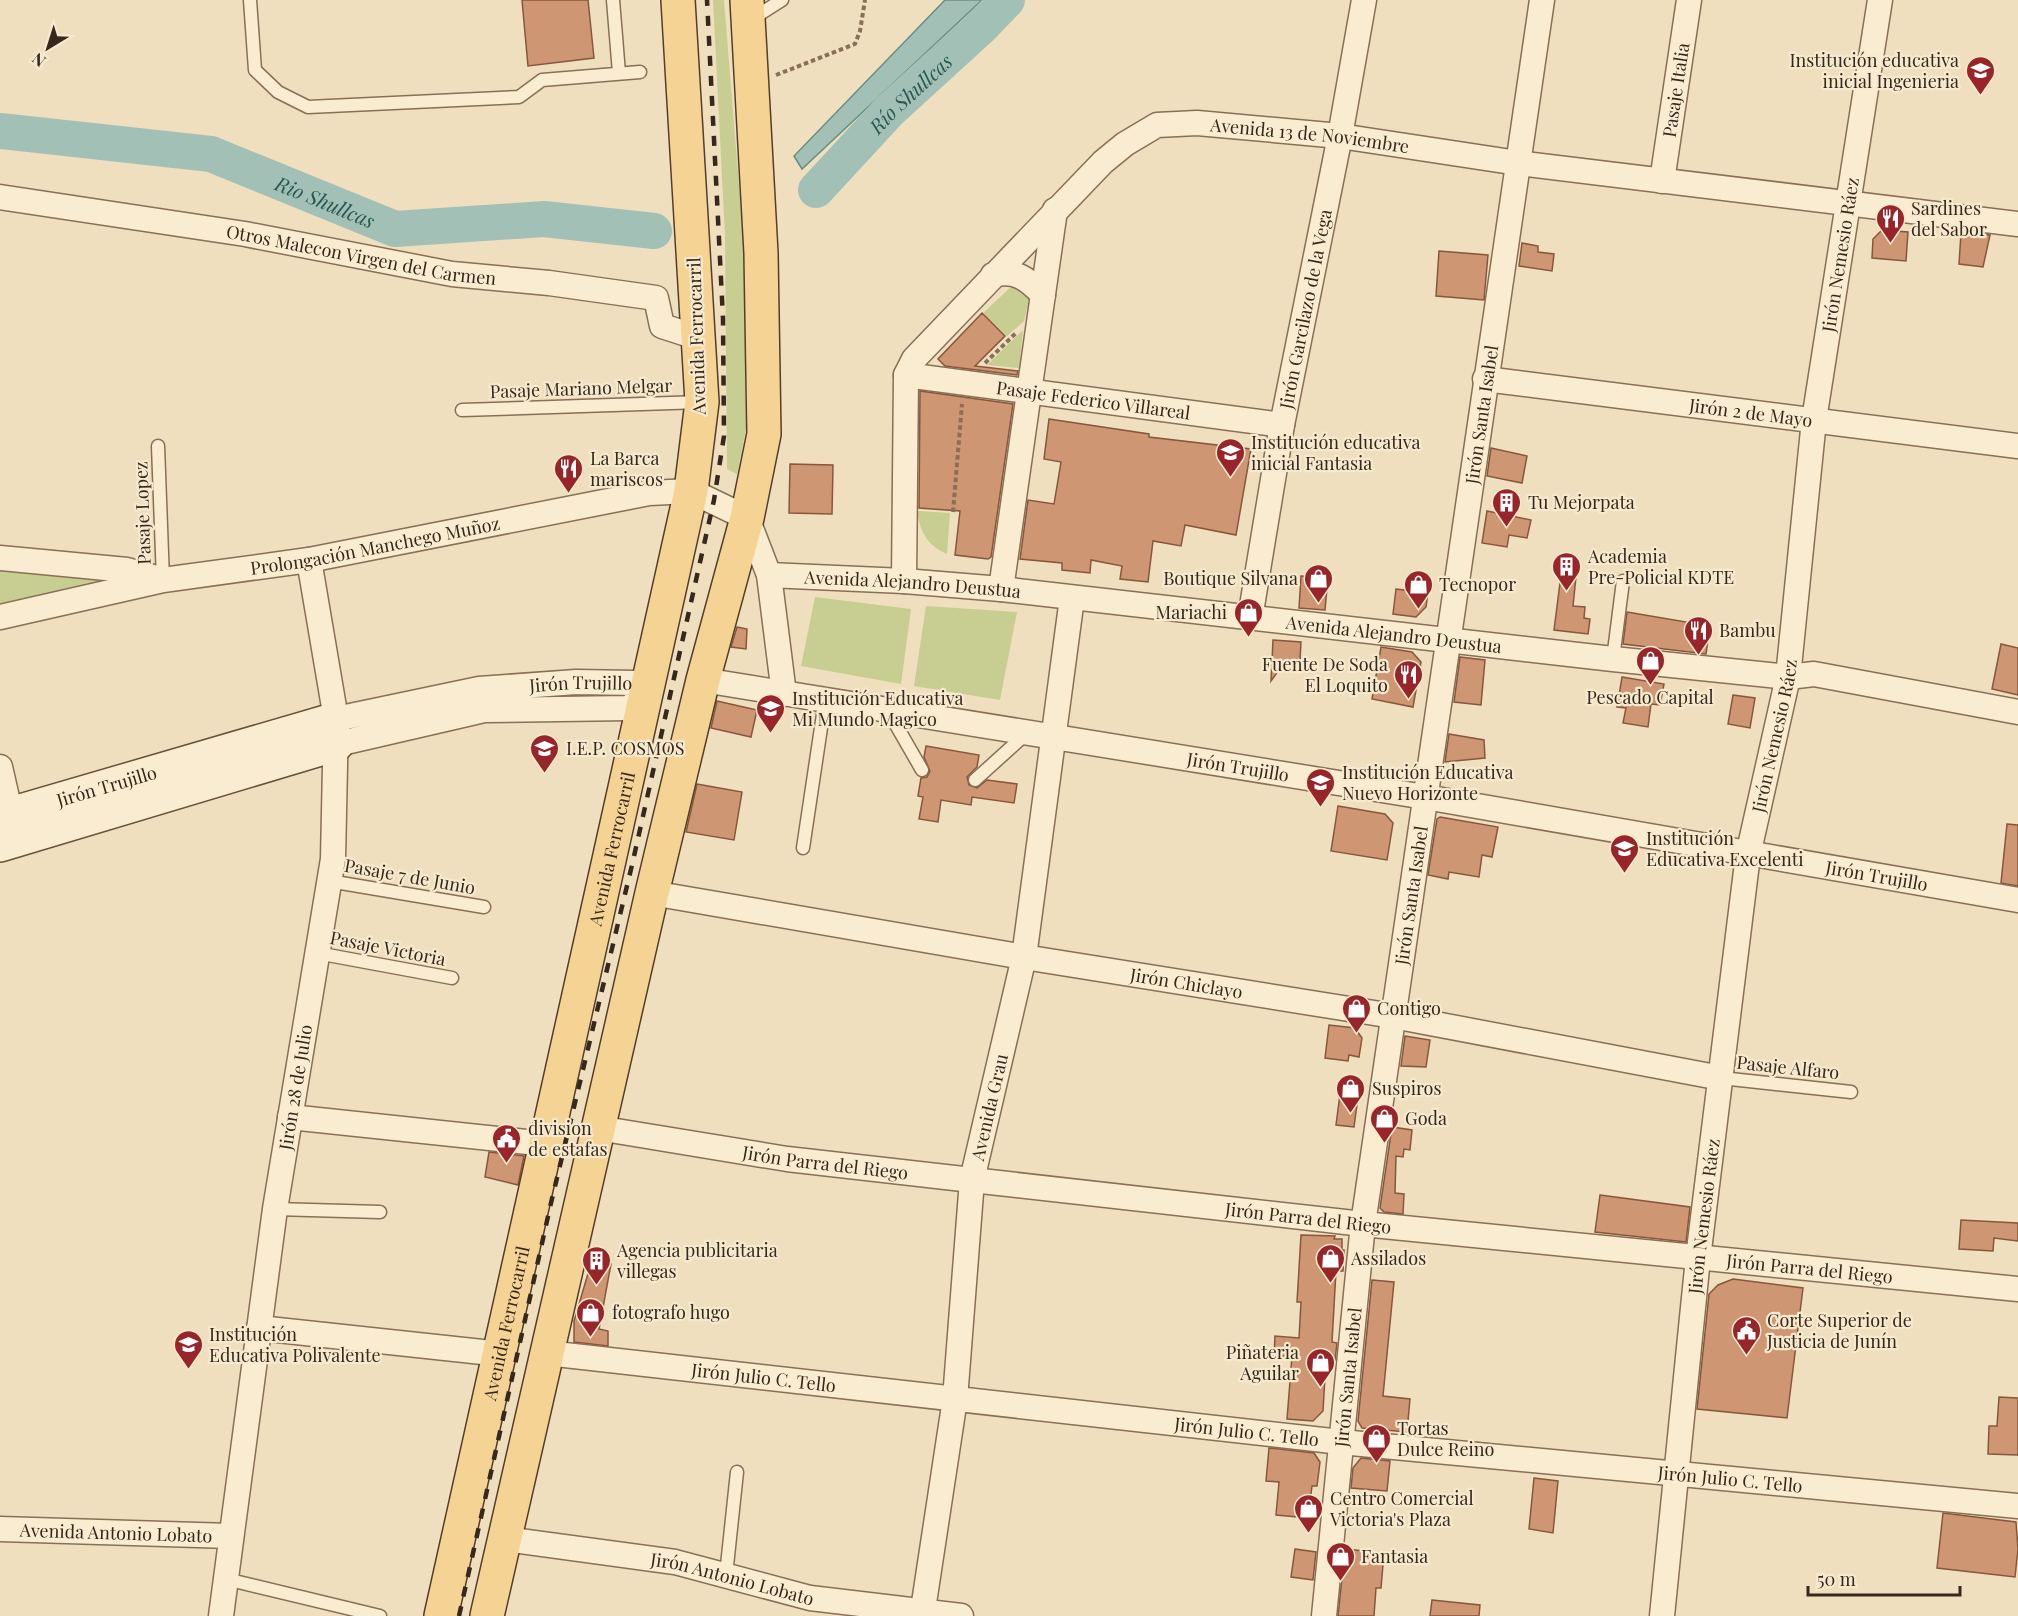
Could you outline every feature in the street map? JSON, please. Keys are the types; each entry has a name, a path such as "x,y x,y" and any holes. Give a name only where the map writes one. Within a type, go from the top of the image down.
{"main road":[{"name":"Avenida Ferrocarril","path":"441,1616 501,1354 640,696 691,491 702,402 678,0"},
{"path":"487,1616 652,893 703,680 747,518 765,434 760,253 748,21"}],"street":[{"name":"Jirón Garcilazo de la Vega","path":"1250,618 1282,425 1340,136 1364,0"},
{"name":"Jirón Santa Isabel","path":"1324,1616 1363,1224 1542,0"},
{"name":"Pasaje Italia","path":"1662,181 1689,0"},
{"name":"Jirón Nemesio Ráez","path":"1662,1616 1698,1258 1748,855 1788,677 1814,420 1846,203 1880,0"},
{"name":"Avenida 13 de Noviembre","path":"906,375 914,359 1055,210 1125,144 1157,125 1197,123 1340,136 1518,163 2018,224"},
{"name":"Otros Malecon Virgen del Carmen","path":"0,196 245,234 452,274 549,283 656,298 662,326 699,338"},
{"path":"1001,589 1055,210"},
{"path":"993,275 1011,272 1019,275 1042,302"},
{"path":"904,581 906,375"},
{"name":"Pasaje Federico Villareal","path":"906,375 1029,389 1282,425"},
{"name":"Jirón 2 de Mayo","path":"1485,380 2018,446"},
{"name":"Prolongación Manchego Muñoz","path":"0,617 162,580 309,560 649,493 691,491 747,518"},
{"path":"747,518 770,575 784,694"},
{"path":"0,558 127,570 162,580"},
{"name":"Jirón 28 de Julio","path":"221,1616 275,1209 333,859 336,731 309,560"},
{"name":"Avenida Alejandro Deustua","path":"770,575 904,581 1001,589 1613,659 1788,677 1814,674 2018,712"},
{"name":"Avenida Grau","path":"922,1614 955,1399 972,1180 1024,957 1072,598"},
{"name":"Jirón Trujillo","path":"703,680 1425,797 1748,855 2018,900"},
{"name":"Jirón Trujillo","path":"7,828 336,731 484,710 640,696"},
{"path":"0,768 7,828"},
{"name":"Jirón Chiclayo","path":"652,893 1024,957 1393,1016 1721,1077"},
{"path":"290,1117 546,1144"},
{"name":"Jirón Parra del Riego","path":"598,1128 787,1159 972,1180 1363,1224 2018,1289"},
{"path":"259,1328 501,1354"},
{"name":"Jirón Julio C. Tello","path":"547,1353 1341,1442 2018,1506"},
{"name":"Avenida Antonio Lobato","path":"0,1529 231,1536"},
{"name":"Jirón Antonio Lobato","path":"505,1539 675,1562 810,1598 922,1614 961,1616"}],"lane":[{"path":"250,0 255,70 279,92 308,107 519,97 542,80 640,72"},
{"path":"613,0 619,73"},
{"path":"748,21 782,0"},
{"name":"Pasaje Mariano Melgar","path":"462,411 702,402"},
{"name":"Pasaje Lopez","path":"158,446 162,580"},
{"path":"1613,659 1623,581"},
{"path":"803,848 825,700"},
{"path":"888,711 922,770"},
{"path":"975,780 1027,733"},
{"name":"Pasaje 7 de Junio","path":"329,881 484,907"},
{"name":"Pasaje Victoria","path":"317,952 452,978"},
{"name":"Pasaje Alfaro","path":"1721,1077 1851,1092"},
{"path":"275,1209 380,1212"},
{"path":"726,1575 737,1472"},
{"path":"226,1579 380,1616"}],"path":[{"path":"750,84 855,44 860,31 865,0"},
{"path":"981,367 1042,302"},
{"path":"953,512 963,395"}],"green space":[{"path":"713,0 724,0 745,260 746,429 737,474 727,469 725,236"},
{"path":"1012,286 1020,288 1029,299 1024,321 1007,336 983,313"},
{"path":"1023,330 1019,368 987,365"},
{"path":"917,511 950,513 947,554 934,546 926,537"},
{"path":"0,565 117,578 118,583 0,604"},
{"path":"815,597 911,609 901,684 801,666"},
{"path":"926,606 1017,612 1000,700 914,686"}],"water":[{"path":"945,0 982,0 802,169 794,156"}],"building":[{"path":"522,0 588,0 594,58 528,66"},
{"name":"Sardines del Sabor","path":"1882,230 1908,232 1906,261 1872,258 1873,239"},
{"path":"1961,233 1990,235 1983,267 1959,264"},
{"path":"1522,243 1538,246 1538,252 1554,254 1552,271 1519,266"},
{"path":"1439,251 1488,255 1484,300 1436,296"},
{"path":"982,313 1005,336 975,366 1018,371 1017,375 945,366 938,359"},
{"path":"920,391 1013,404 991,557 988,559 955,555 960,511 919,508"},
{"path":"1049,419 1149,434 1149,437 1251,449 1236,535 1185,525 1181,546 1153,541 1148,582 1120,579 1122,566 1091,560 1090,573 1062,570 1062,563 1020,559 1028,500 1054,504 1061,462 1044,459"},
{"path":"1491,448 1527,456 1522,483 1487,476"},
{"path":"790,464 833,465 832,514 789,513"},
{"name":"Tu Mejorpata","path":"1487,511 1531,520 1527,538 1509,535 1507,547 1482,543"},
{"name":"Academia Pre-Policial KDTE","path":"1561,575 1576,577 1573,606 1585,607 1584,618 1590,619 1588,634 1554,630"},
{"path":"1301,576 1328,578 1325,610 1299,608"},
{"path":"1396,589 1428,593 1426,607 1416,617 1393,614"},
{"path":"1627,612 1710,626 1706,654 1623,644"},
{"path":"737,627 747,629 746,649 731,647"},
{"path":"1273,640 1301,642 1300,661 1286,660 1271,681"},
{"path":"2001,644 2018,648 2018,695 1992,689"},
{"path":"1381,647 1412,652 1421,662 1413,707 1372,699"},
{"path":"1460,657 1485,660 1481,705 1454,702"},
{"path":"1622,677 1664,684 1660,705 1651,704 1648,727 1623,723 1626,708 1617,707"},
{"path":"1733,695 1755,698 1750,728 1728,724"},
{"path":"717,701 757,710 751,737 711,728"},
{"path":"1449,734 1484,740 1485,758 1445,762"},
{"path":"926,746 979,755 977,767 967,777 969,785 977,788 987,780 1017,784 1014,803 972,797 971,805 941,800 938,822 919,819 923,797 918,796 921,778 927,777 930,771 924,757"},
{"path":"697,784 742,792 734,840 686,832"},
{"path":"1338,806 1385,814 1393,823 1387,860 1331,851"},
{"path":"1440,817 1498,827 1492,857 1482,855 1479,877 1449,872 1448,879 1428,875 1437,819"},
{"path":"2007,824 2018,825 2018,886 2001,883"},
{"path":"1329,1025 1355,1028 1362,1038 1359,1057 1349,1055 1348,1061 1325,1058"},
{"path":"1405,1036 1430,1040 1426,1067 1401,1066"},
{"path":"1340,1094 1358,1097 1354,1127 1336,1125"},
{"path":"1392,1127 1412,1130 1410,1150 1404,1149 1403,1157 1396,1156 1395,1193 1404,1194 1403,1214 1384,1212 1380,1208"},
{"name":"division de estafas","path":"489,1152 524,1156 518,1185 485,1177"},
{"path":"1600,1195 1690,1207 1686,1242 1595,1232"},
{"path":"1961,1220 2018,1223 2018,1241 1994,1238 1993,1251 1959,1249"},
{"path":"1301,1235 1335,1236 1334,1239 1342,1239 1342,1250 1344,1250 1343,1271 1336,1271 1332,1342 1337,1343 1335,1360 1326,1359 1323,1411 1313,1421 1287,1419 1292,1356 1274,1356 1275,1336 1299,1338 1301,1302 1297,1302"},
{"name":"Agencia publicitaria villegas","path":"592,1260 611,1264 599,1329 608,1331 608,1346 574,1342 574,1321"},
{"name":"Corte Superior de Justicia de Junín","path":"1733,1279 1803,1288 1787,1418 1697,1409 1709,1294 1718,1285"},
{"path":"1372,1280 1394,1282 1383,1396 1410,1399 1407,1432 1362,1428 1358,1421"},
{"path":"1999,1397 2018,1398 2018,1455 1988,1454 1989,1426 1997,1426"},
{"path":"1269,1448 1314,1453 1320,1462 1317,1486 1312,1486 1308,1518 1276,1515 1279,1482 1266,1481"},
{"path":"1361,1458 1390,1461 1387,1491 1351,1488 1353,1468"},
{"path":"1534,1478 1558,1481 1553,1533 1529,1529"},
{"path":"1943,1513 2016,1522 2018,1549 2015,1577 1937,1568"},
{"path":"1295,1549 1316,1552 1313,1580 1291,1577"},
{"path":"1345,1549 1384,1553 1381,1588 1376,1588 1374,1616 1338,1616"},
{"path":"1432,1600 1480,1605 1479,1616 1430,1616"}],"waterway":[{"name":"Río Shullcas","path":"816,190 889,111 981,27 1007,0"},
{"name":"Rio Shullcas","path":"0,131 211,154 395,229 544,219 654,231"}],"railway":[{"path":"459,1616 551,1203 632,865 714,500 724,436 723,319 707,0"}],"place":[{"name":"Institución educativa inicial Ingenieria","path":"1980,96"},
{"name":"Sardines del Sabor","path":"1890,244"},
{"name":"Institución educativa inicial Fantasia","path":"1230,478"},
{"name":"La Barca mariscos","path":"569,494"},
{"name":"Tu Mejorpata","path":"1507,528"},
{"name":"Academia Pre-Policial KDTE","path":"1567,592"},
{"name":"Boutique Silvana","path":"1319,604"},
{"name":"Tecnopor","path":"1418,610"},
{"name":"Mariachi","path":"1248,638"},
{"name":"Bambu","path":"1698,656"},
{"name":"Pescado Capital","path":"1650,686"},
{"name":"Fuente De Soda El Loquito","path":"1409,700"},
{"name":"Institución Educativa Mi Mundo Magico","path":"771,734"},
{"name":"I.E.P. COSMOS","path":"545,774"},
{"name":"Institución Educativa Nuevo Horizonte","path":"1321,808"},
{"name":"Institución Educativa Excelenti","path":"1625,874"},
{"name":"Contigo","path":"1356,1034"},
{"name":"Suspiros","path":"1351,1114"},
{"name":"Goda","path":"1384,1144"},
{"name":"division de estafas","path":"507,1164"},
{"name":"Assilados","path":"1330,1284"},
{"name":"Agencia publicitaria villegas","path":"596,1286"},
{"name":"fotografo hugo","path":"591,1338"},
{"name":"Corte Superior de Justicia de Junín","path":"1746,1356"},
{"name":"Institución Educativa Polivalente","path":"188,1370"},
{"name":"Piñateria Aguilar","path":"1320,1388"},
{"name":"Tortas Dulce Reino","path":"1376,1464"},
{"name":"Centro Comercial Victoria's Plaza","path":"1309,1534"},
{"name":"Fantasia","path":"1340,1582"}]}
